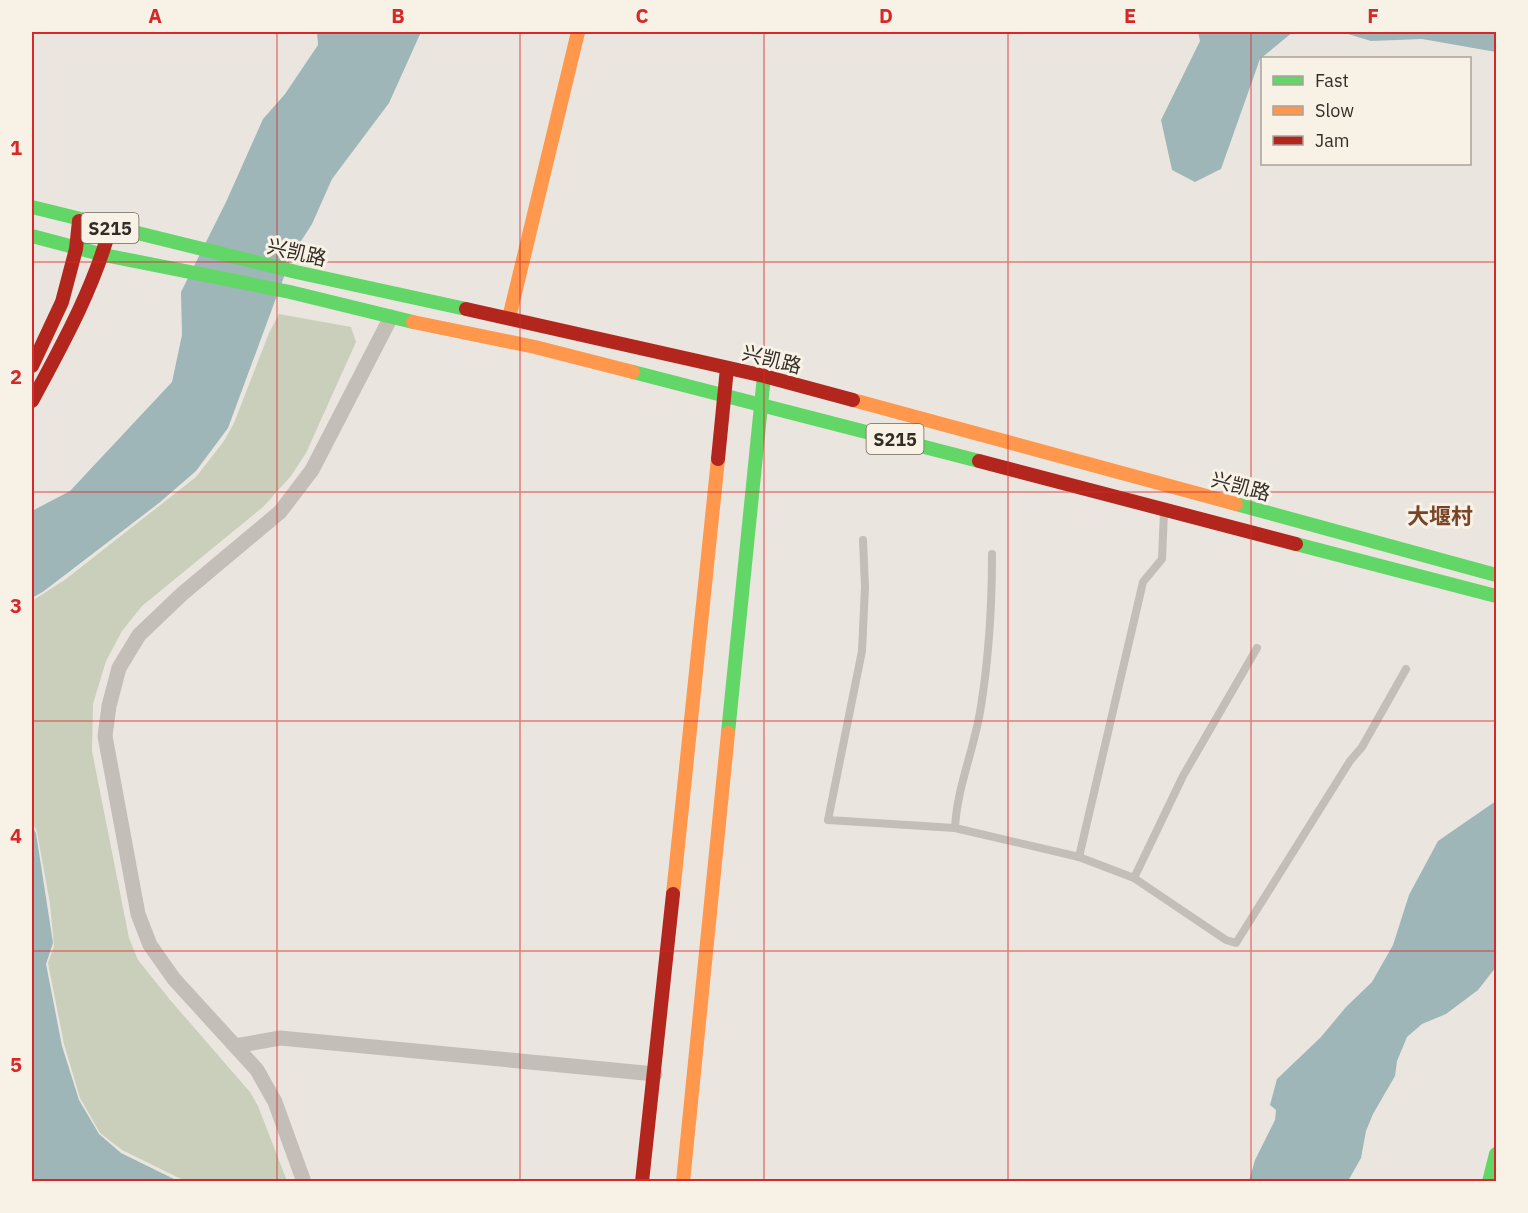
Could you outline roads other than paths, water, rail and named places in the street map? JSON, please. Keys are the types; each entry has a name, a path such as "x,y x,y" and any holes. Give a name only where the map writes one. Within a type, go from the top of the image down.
{"main road":[{"path":"509,318 578,32"},
{"name":"兴凯路","path":"32,207 189,248 764,376 1497,574"},
{"path":"32,366 62,302 76,249 79,220"},
{"path":"32,402 79,312 104,255 110,228"},
{"name":"兴凯路","path":"32,236 76,249 290,292 391,317 535,347 1497,596"},
{"path":"642,1182 727,368"},
{"path":"683,1182 764,376"},
{"path":"1489,1182 1497,1154"}],"street":[{"path":"304,1182 275,1102 257,1070 174,979 150,945 138,914 105,736 108,706 119,668 139,635 182,594 280,512 312,470 391,317"},
{"path":"235,1046 280,1038 655,1074"}],"lane":[{"path":"1079,857 1143,582 1162,559 1164,509"},
{"path":"863,540 865,587 862,651 828,820 955,828 1079,857 1134,878 1226,940 1236,943 1350,760 1362,747 1406,669"},
{"path":"955,828 956,810 981,708 992,605 992,554"},
{"path":"1134,878 1183,776 1257,648"}],"water":[{"path":"317,32 421,32 389,103 332,179 312,224 292,255 228,428 196,471 159,503 32,598 32,511 70,491 172,382 182,335 181,292 226,202 263,119 285,94 318,45"},
{"path":"1198,32 1293,32 1261,57 1221,169 1195,182 1172,170 1161,120 1200,41"},
{"path":"1341,32 1496,32 1496,52 1422,39 1371,41"},
{"path":"1496,801 1496,967 1478,990 1446,1014 1422,1024 1407,1037 1397,1061 1395,1076 1373,1114 1366,1131 1361,1158 1348,1181 1249,1181 1255,1160 1275,1120 1276,1110 1270,1105 1277,1079 1321,1037 1346,1007 1372,982 1393,945 1409,895 1438,841"},
{"path":"32,826 36,833 53,943 46,964 62,1046 79,1100 99,1134 121,1153 178,1181 32,1181"}],"district":[{"name":"大堰村","path":"1440,515"}]}
